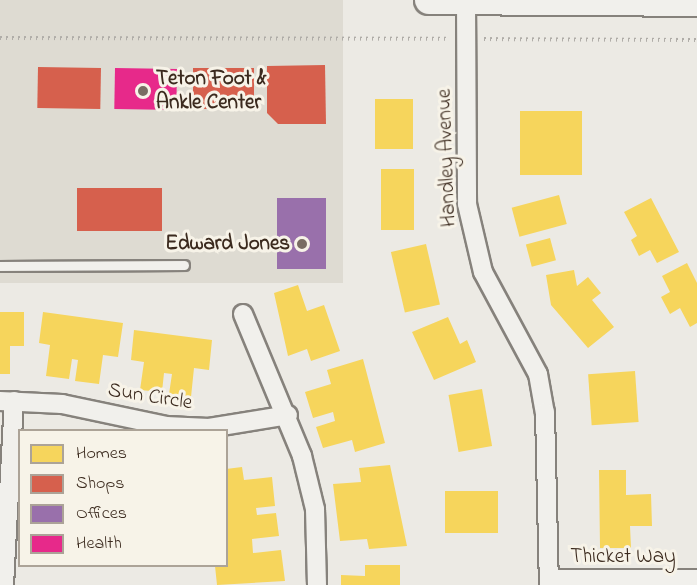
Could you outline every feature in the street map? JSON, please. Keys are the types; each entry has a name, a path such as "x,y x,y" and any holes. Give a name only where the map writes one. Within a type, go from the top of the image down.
{"main road":[{"path":"429,0 697,2"}],"street":[{"name":"Handley Avenue","path":"466,1 467,204 483,272 538,375 545,412 549,582"},
{"path":"243,314 288,415 315,509 317,585"},
{"name":"Sun Circle","path":"4,585 2,531 7,401 209,428 288,415"},
{"name":"Thicket Way","path":"549,582 697,579"}],"lane":[{"path":"0,266 184,266"}],"path":[{"path":"0,38 446,39"},
{"path":"491,39 697,40"}],"shaded area":[{"path":"0,0 343,0 343,283 0,283"}],"building: Homes":[{"path":"375,99 413,99 413,149 375,149"},
{"path":"520,111 582,111 582,175 520,175"},
{"path":"381,169 414,169 414,230 381,230"},
{"path":"559,195 567,224 519,237 512,208"},
{"path":"651,198 679,252 657,263 650,250 639,256 631,240 637,236 624,212"},
{"path":"550,238 556,260 532,267 526,244"},
{"path":"426,244 440,304 405,313 391,252"},
{"path":"687,263 697,283 697,323 690,327 680,308 670,314 661,297 670,292 662,276"},
{"path":"574,270 577,286 588,277 601,293 592,300 614,327 588,348 551,305 546,275"},
{"path":"298,285 307,311 324,305 340,351 311,361 307,349 288,356 274,293"},
{"path":"0,312 24,312 24,346 10,346 10,374 0,374"},
{"path":"43,312 123,323 118,357 103,355 99,384 75,381 78,360 72,359 69,379 46,376 50,345 39,343"},
{"path":"448,317 460,344 467,340 476,362 434,380 412,332"},
{"path":"134,330 212,340 209,370 194,368 191,397 169,394 172,374 164,373 162,392 140,390 144,362 131,360"},
{"path":"363,359 385,443 355,452 352,440 323,448 316,427 335,421 333,412 313,418 305,392 331,384 327,370"},
{"path":"635,371 639,422 592,425 588,374"},
{"path":"482,389 492,446 459,452 449,395"},
{"path":"390,465 407,546 369,549 367,539 340,541 333,484 361,482 359,468"},
{"path":"242,467 244,480 272,477 275,506 256,508 257,515 276,513 279,536 252,539 253,553 281,550 285,581 217,585 215,567 228,567 228,469"},
{"path":"599,470 626,470 626,495 651,494 652,526 630,526 631,548 600,548"},
{"path":"445,491 498,491 498,533 445,533"},
{"path":"365,565 400,565 400,585 341,585 341,575 365,576"}],"building: Shops":[{"path":"325,65 326,124 278,124 267,113 267,66"},
{"path":"38,67 101,68 100,109 37,108"},
{"path":"193,68 254,68 254,109 193,109"},
{"path":"77,188 162,188 162,231 77,231"}],"building: Offices":[{"path":"277,198 326,198 326,269 277,269"}],"building: Health":[{"path":"115,68 177,69 176,110 114,109"}],"place":[{"name":"Teton Foot & Ankle Center","path":"143,91"},
{"name":"Edward Jones","path":"302,244"}]}
